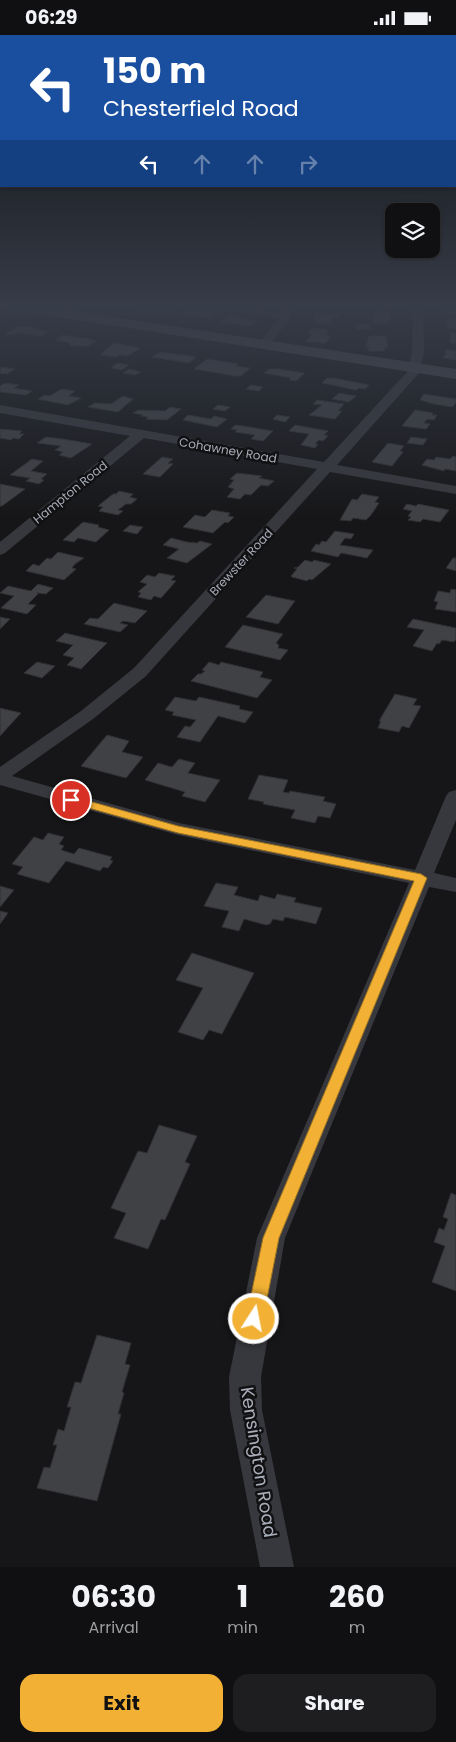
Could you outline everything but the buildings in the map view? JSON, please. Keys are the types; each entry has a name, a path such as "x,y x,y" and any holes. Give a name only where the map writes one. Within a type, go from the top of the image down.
{"street":[{"name":"Brewster Road","path":"0,778 87,715 140,672 410,376"},
{"name":"Cohawney Road","path":"0,409 456,490"},
{"name":"Hampton Road","path":"0,550 141,434"},
{"path":"0,778 178,829 456,885"},
{"name":"Kensington Road","path":"277,1567 246,1410 245,1377 264,1267 271,1238 456,796"}],"route":[{"path":"71,800 178,829 421,878 271,1238 254,1319"}]}
